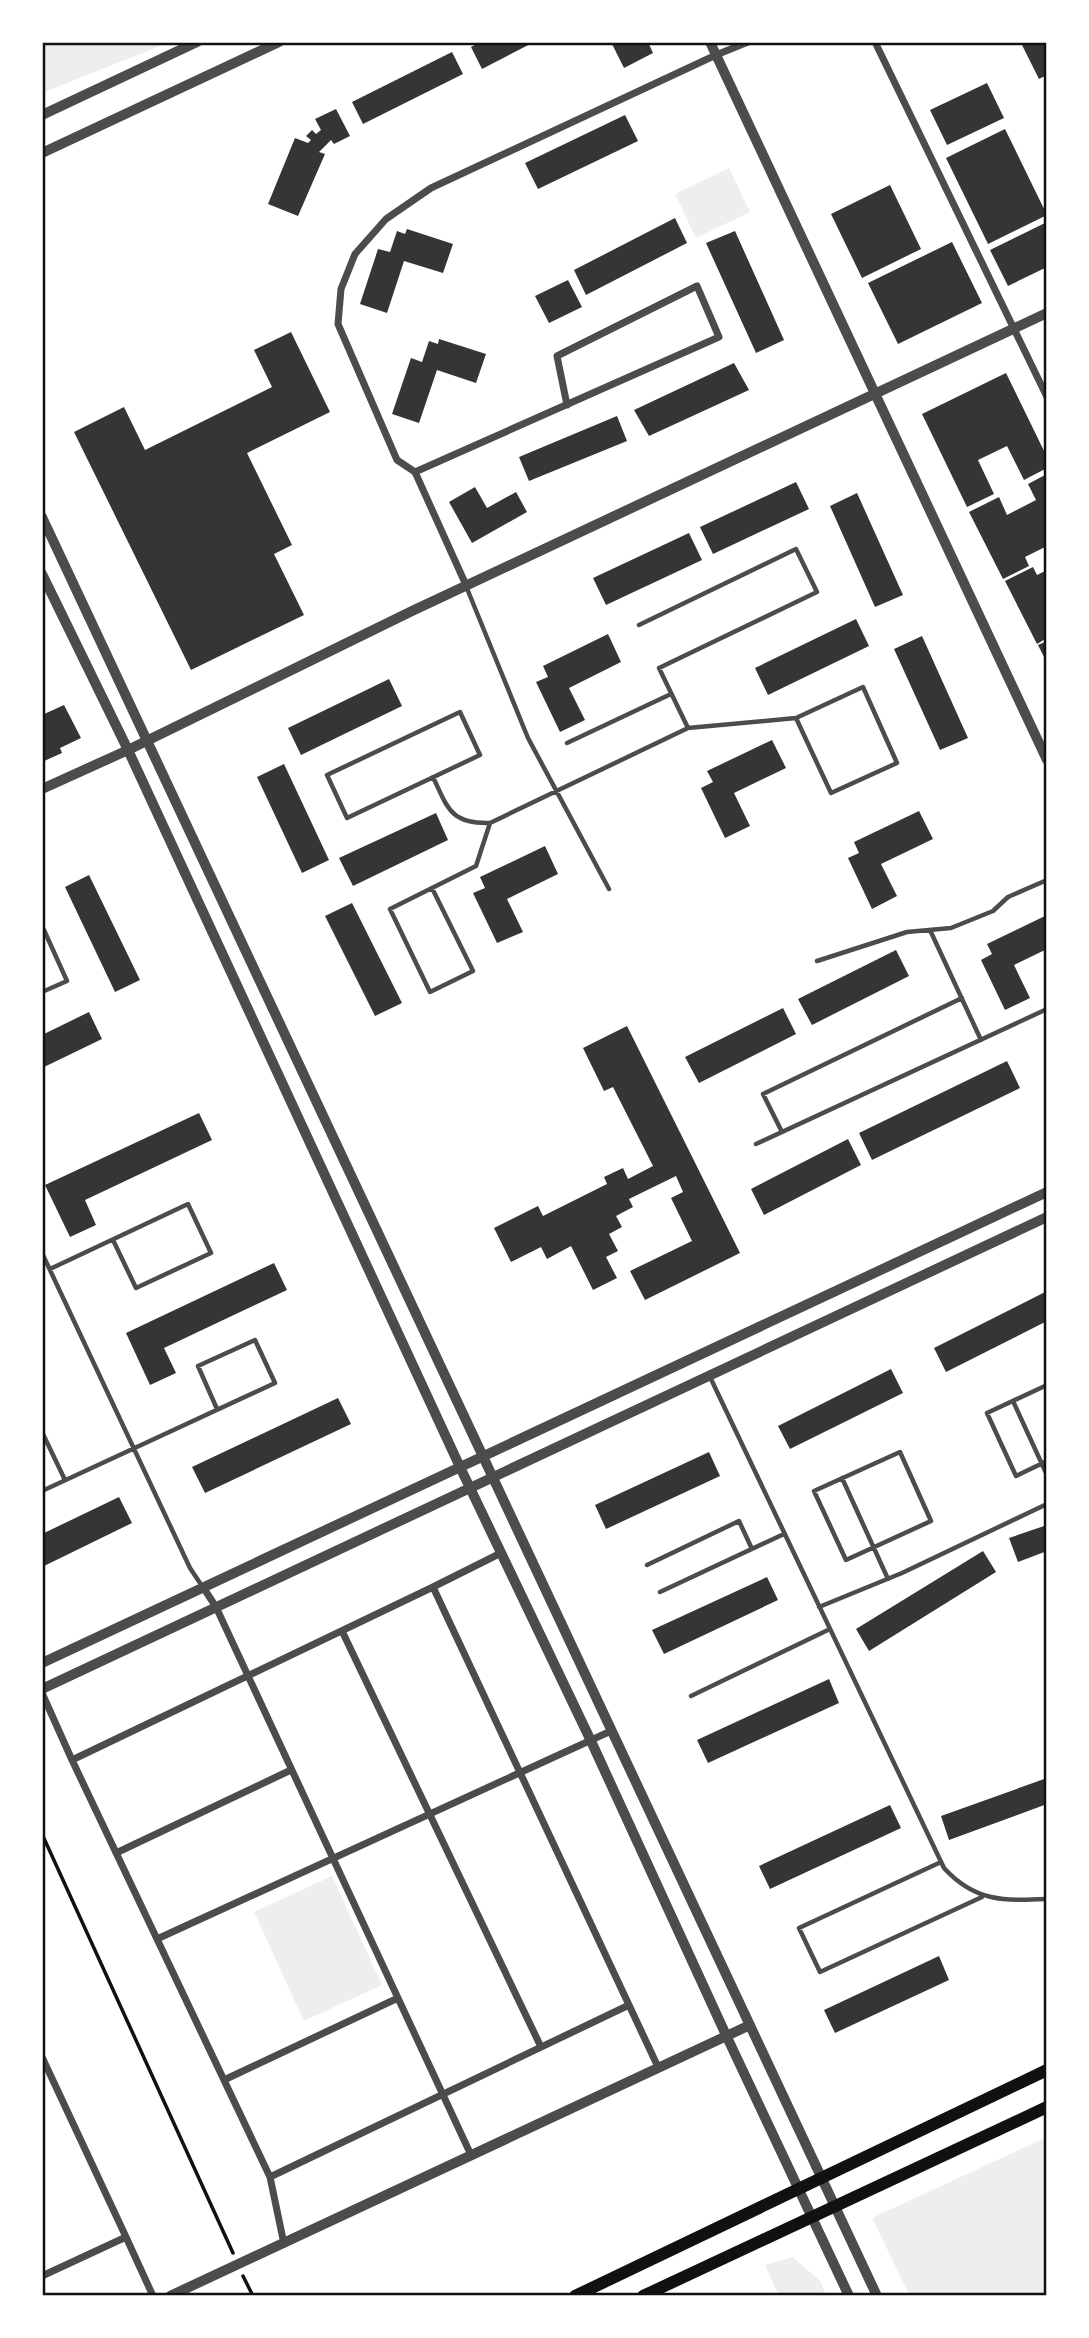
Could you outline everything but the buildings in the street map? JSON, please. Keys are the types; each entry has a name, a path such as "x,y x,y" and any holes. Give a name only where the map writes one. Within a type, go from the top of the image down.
{"main road":[{"path":"575,2296 1047,2070"},
{"path":"643,2296 1047,2106"}],"street":[{"path":"42,114 197,42"},
{"path":"42,153 279,42"},
{"path":"710,42 1047,760"},
{"path":"466,585 415,472 397,460 338,324 341,289 355,254 386,219 431,188 748,42"},
{"path":"876,42 1047,397"},
{"path":"415,472 567,405 719,337 697,286 557,356 567,405"},
{"path":"42,789 128,750 466,585 1047,313"},
{"path":"42,517 877,2296"},
{"path":"42,574 128,750 460,1467 591,1741 849,2296"},
{"path":"42,1662 1047,1192"},
{"path":"284,2244 270,2178 42,1691 1047,1217"},
{"path":"72,1760 501,1553"},
{"path":"203,1587 216,1607 471,2155"},
{"path":"433,1587 658,2067"},
{"path":"342,1630 541,2047"},
{"path":"158,1939 611,1731"},
{"path":"116,1853 291,1770"},
{"path":"224,2080 398,1998"},
{"path":"270,2178 629,2005"},
{"path":"170,2296 750,2025"},
{"path":"42,2057 153,2296"},
{"path":"42,2276 125,2238"}],"lane":[{"path":"639,625 796,549 817,592 659,668 688,728"},
{"path":"466,585 528,738 609,888"},
{"path":"433,777 448,809 457,818 472,824 490,823 688,728 796,718 863,687 898,763 831,793 796,718"},
{"path":"567,743 671,694"},
{"path":"460,712 480,755 433,777 347,818 327,775 460,712"},
{"path":"432,888 473,971 430,992 390,909 432,888 476,866 490,823"},
{"path":"817,961 907,932 951,928 993,911 1008,897 1047,880"},
{"path":"42,931 44,930 67,981 42,992"},
{"path":"930,930 981,1040"},
{"path":"782,1132 763,1094 962,998"},
{"path":"756,1144 1047,1009"},
{"path":"50,1269 187,1204 211,1253 136,1288 113,1240"},
{"path":"42,1253 190,1568 203,1587"},
{"path":"42,1491 275,1383 255,1340 198,1366 217,1409"},
{"path":"709,1376 941,1862 958,1883 984,1896 1009,1900 1047,1899"},
{"path":"1044,1463 1016,1476 987,1413 1047,1385"},
{"path":"1013,1401 1044,1463 1047,1475"},
{"path":"42,1432 65,1480"},
{"path":"900,1452 931,1521 874,1547 846,1560 814,1491 900,1452"},
{"path":"842,1478 888,1579"},
{"path":"819,1607 888,1579 1047,1504"},
{"path":"648,1564 739,1521 752,1549"},
{"path":"660,1592 784,1534"},
{"path":"691,1696 830,1629"},
{"path":"941,1862 799,1927 820,1972 984,1896"}],"path":[{"path":"42,1834 253,2296"}],"shaded area":[{"path":"42,42 167,42 168,43 42,93"},
{"path":"729,168 750,212 696,238 675,194"},
{"path":"332,1876 382,1985 304,2021 254,1912"},
{"path":"1047,2137 1047,2296 910,2296 872,2218"},
{"path":"793,2257 821,2282 826,2296 779,2296 765,2265"}]}
